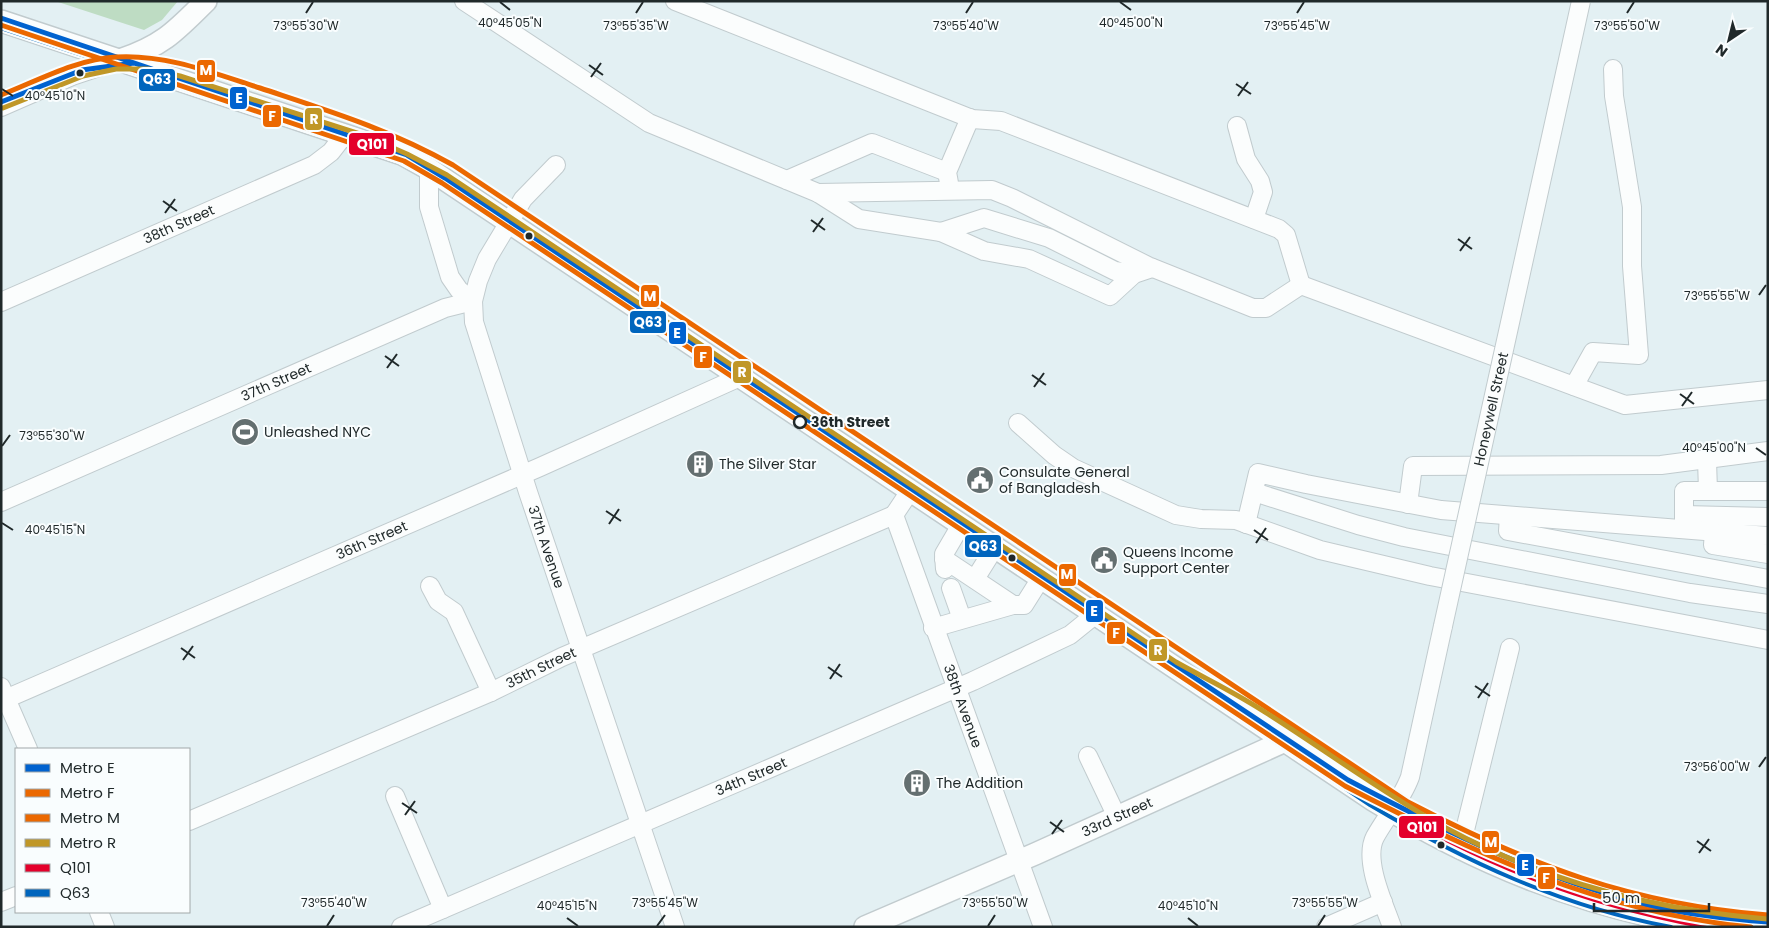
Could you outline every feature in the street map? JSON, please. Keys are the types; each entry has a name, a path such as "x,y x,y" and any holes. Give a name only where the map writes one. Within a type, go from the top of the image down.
{"main road":[{"path":"120,60 144,52 162,42 206,1"},
{"path":"1,21 288,118 345,134 402,154 429,169 509,222 1392,811 1460,850 1518,876 1567,894 1631,912 1706,927"},
{"name":"33rd Street","path":"866,927 1019,861 1285,741"}],"street":[{"path":"464,1 649,123 818,193 859,219 941,232 984,251 1030,258 1110,296 1134,274 1152,268"},
{"path":"676,1 970,118 1001,121 1279,229 1286,235 1301,285"},
{"name":"Honeywell Street","path":"1392,927 1374,872 1371,853 1375,838 1403,794 1410,777 1580,1"},
{"path":"1,107 72,76 120,60"},
{"path":"1574,386 1593,352 1639,355 1632,266 1632,207 1614,96 1612,70"},
{"path":"951,191 947,172 970,118"},
{"path":"1237,126 1246,159 1260,181 1263,192 1254,219"},
{"name":"38th Street","path":"1,302 314,165 331,152 345,134"},
{"path":"787,180 872,143 947,172"},
{"path":"429,169 429,207 450,277 459,290 473,301 483,267 509,222 523,200 556,165"},
{"path":"818,193 992,190 1012,198 1152,268 1257,309 1266,308 1301,285"},
{"path":"941,232 984,218 1049,238 1115,271 1134,274"},
{"path":"1301,285 1625,405 1768,390"},
{"name":"37th Avenue","path":"473,301 476,332 675,927"},
{"name":"37th Street","path":"1,502 445,308 473,301"},
{"name":"36th Street","path":"3,695 522,474 740,377"},
{"path":"1018,423 1064,463 1153,506 1187,517 1236,520 1320,550 1430,576 1768,640"},
{"path":"1408,504 1413,466 1638,465 1707,460 1768,451"},
{"path":"1707,460 1708,491"},
{"path":"1246,524 1258,473 1408,504 1509,516 1684,522 1768,517"},
{"path":"894,515 910,491"},
{"path":"1684,522 1684,491 1768,491"},
{"path":"1254,492 1350,523 1404,537 1690,592 1768,604"},
{"name":"35th Street","path":"190,821 491,692 581,649 894,515"},
{"name":"38th Avenue","path":"894,515 933,628 1043,927"},
{"path":"1509,516 1508,531 1768,579"},
{"path":"1684,522 1714,532 1768,536"},
{"path":"961,525 944,554 947,573 962,619"},
{"path":"1714,532 1714,545 1768,554"},
{"path":"975,579 995,547"},
{"path":"947,573 975,579 1013,605"},
{"path":"933,628 1013,605 1024,605 1041,578"},
{"path":"430,586 438,602 454,612 491,692"},
{"name":"34th Street","path":"401,927 956,688 1070,635 1096,614"},
{"path":"1460,850 1510,648"},
{"path":"3,695 28,748"},
{"path":"1088,756 1117,817"},
{"path":"395,796 443,908"},
{"path":"1,902 15,896"},
{"path":"1326,927 1383,902"},
{"path":"99,913 105,927"}],"green space":[{"path":"55,1 178,1 162,20 144,30"}],"metro line":[{"name":"E","path":"1,18 407,155 445,178 1348,780 1422,818 1497,853 1575,884 1669,910 1768,922"},
{"name":"F","path":"1,25 404,161 442,183 1345,786 1443,835 1541,877 1643,909 1696,920 1751,927"},
{"name":"M","path":"1,95 72,66 87,62 116,57 153,58 225,76 335,113 406,141 453,165 1408,802 1496,845 1582,878 1671,902 1718,910 1768,915"},
{"name":"E","path":"1,102 82,70 134,63"},
{"name":"R","path":"3,108 83,76 116,69 148,69 180,76 366,136 407,154 447,175 1176,662 1257,707 1378,787 1446,828 1523,864 1602,890 1684,909 1767,919"}],"transit line":[{"name":"Q63","path":"1,28 399,160 426,174 1370,805 1442,845 1515,880 1592,907 1671,927"},
{"name":"Q101","path":"120,60 402,154 429,169 1373,800 1453,844 1533,879 1574,894 1660,918 1706,927"},
{"name":"Q101","path":"1,107 72,76 120,60"}],"place":[{"name":"36th Street","path":"800,422"},
{"name":"Unleashed NYC","path":"245,432"},
{"name":"The Silver Star","path":"700,464"},
{"name":"Consulate General of Bangladesh","path":"980,480"},
{"name":"Queens Income Support Center","path":"1104,560"},
{"name":"The Addition","path":"917,783"}]}
